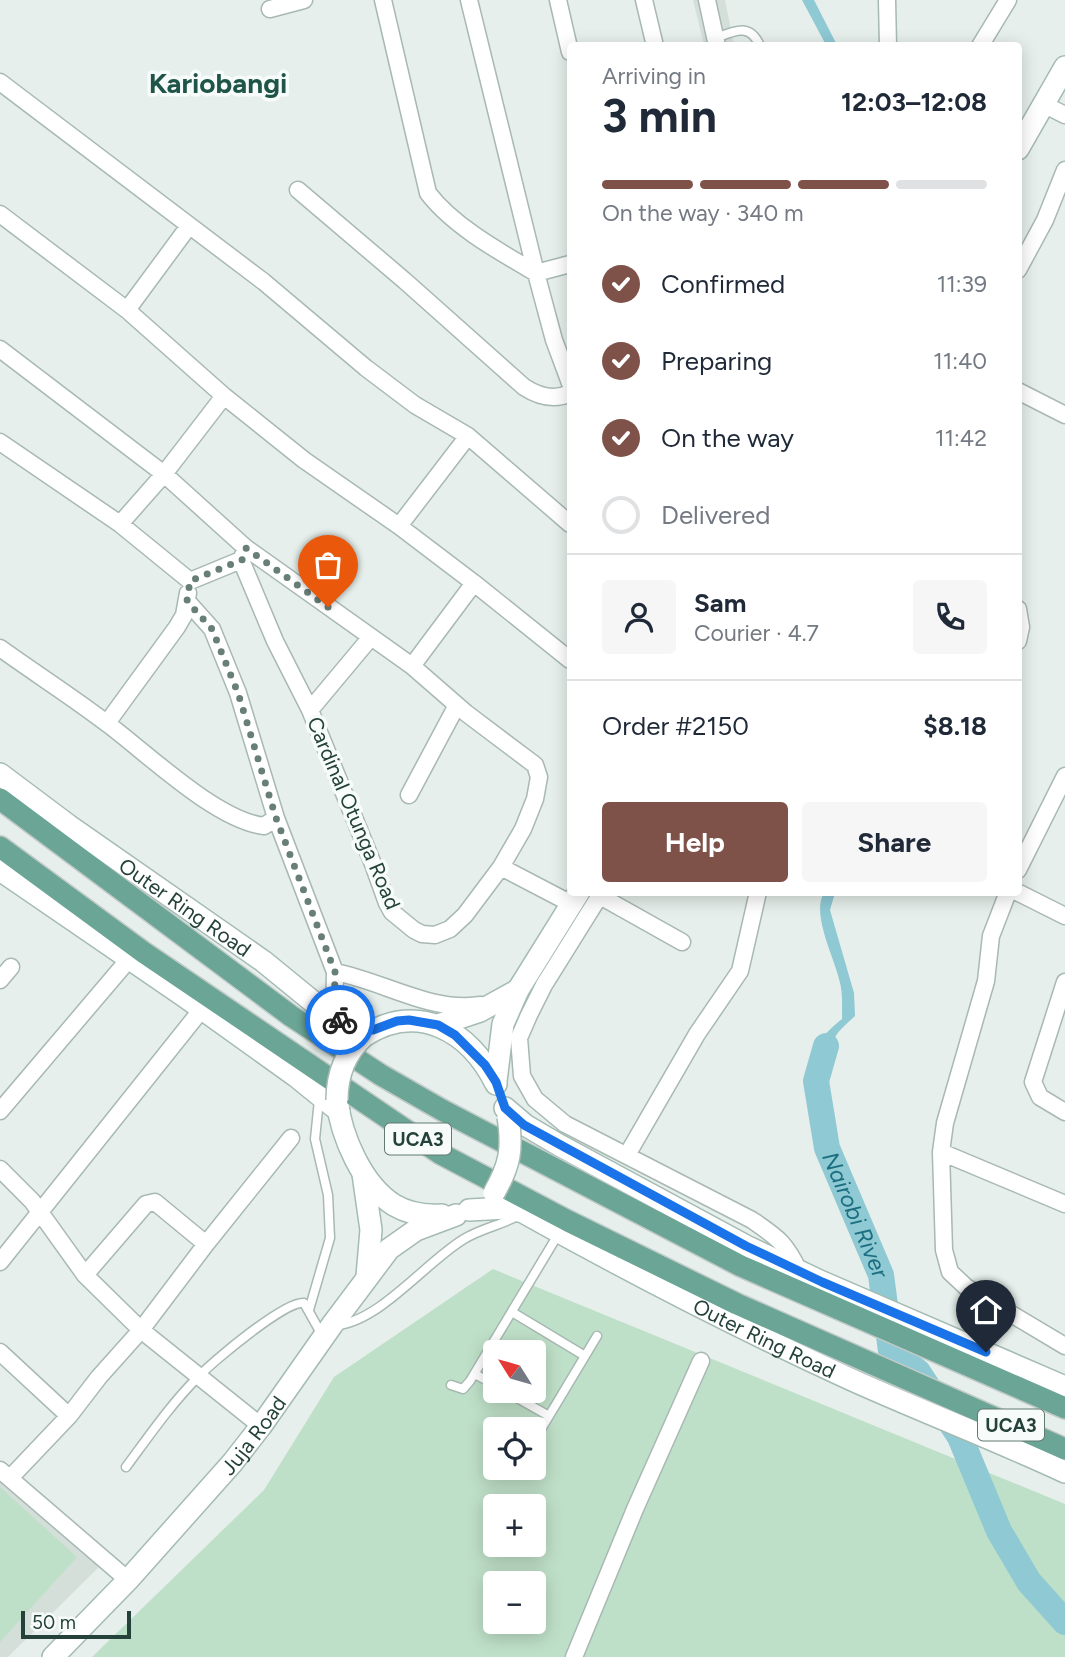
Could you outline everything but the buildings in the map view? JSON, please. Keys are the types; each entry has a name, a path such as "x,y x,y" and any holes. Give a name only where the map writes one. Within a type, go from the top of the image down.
{"main road":[{"path":"1022,142 1065,67"},
{"name":"Outer Ring Road","path":"0,774 68,825 263,961 334,1019 368,1033 347,1054 332,1102 363,1172 395,1206 429,1216 507,1208 523,1212 747,1331 1065,1472"},
{"name":"Outer Ring Road","path":"0,799 291,1016 381,1075 442,1110 695,1243 850,1315 1065,1408"},
{"name":"Outer Ring Road","path":"0,847 143,952 441,1153 568,1221 691,1282 1065,1449"},
{"path":"0,870 130,958 332,1102"},
{"path":"496,1082 503,1024 518,990 582,896"},
{"path":"438,1025 480,1011 518,990"},
{"path":"367,1276 401,1238 463,1212 494,1193 511,1154 506,1113 496,1082 470,1049 455,1035 438,1025 409,1020 397,1021 368,1033"},
{"name":"UCA3","path":"506,1113 608,1172 746,1246 1065,1387"},
{"name":"Juja Road","path":"53,1657 128,1580 205,1494 261,1426 367,1276 371,1230 363,1172"},
{"path":"986,1352 1023,1389"}],"street":[{"path":"270,9 304,0"},
{"path":"383,0 428,192 436,204 501,252 536,273 567,265"},
{"path":"469,0 536,273 554,340 567,375"},
{"path":"558,0 568,42"},
{"path":"644,0 654,42"},
{"path":"707,0 716,42"},
{"path":"887,0 888,42"},
{"path":"982,42 1008,0"},
{"path":"0,82 264,282 366,368 415,405 468,436 567,521"},
{"path":"1043,104 1065,115"},
{"path":"1022,263 1045,220 1065,170"},
{"path":"298,190 524,387 552,398 567,395"},
{"path":"0,214 127,310 224,396 304,460 399,526 567,658"},
{"path":"127,310 189,226"},
{"path":"0,349 164,474 244,554 190,581"},
{"path":"1022,393 1065,415"},
{"path":"120,524 164,474 224,396"},
{"path":"399,526 468,436"},
{"path":"0,442 120,524 190,581"},
{"name":"Cardinal Otunga Road","path":"244,554 412,666 457,705 535,765 539,777 535,799 523,829 501,867 465,915 450,929 435,935 422,934 404,923 387,903 310,710 275,640 244,554"},
{"path":"107,723 177,627 184,615 190,581"},
{"path":"412,666 474,583"},
{"path":"187,601 212,629 238,693 276,818 335,972 334,1019"},
{"path":"310,710 371,637"},
{"path":"0,648 107,723 227,814 249,824 264,826 276,818"},
{"path":"409,795 457,705"},
{"path":"1022,862 1065,776"},
{"path":"501,867 567,889"},
{"path":"1022,894 1065,916"},
{"path":"335,972 361,976 432,1001 459,1007 481,1005 497,999 507,989 581,896"},
{"path":"582,896 519,1038 522,1076 534,1099 544,1110 565,1124 752,1220 779,1238 787,1247 799,1271"},
{"path":"587,896 682,942"},
{"path":"627,1155 697,1034 740,971 757,896"},
{"path":"1006,896 991,936 986,981 945,1123 941,1152 944,1250 950,1272 966,1287 1065,1346"},
{"path":"0,1111 130,958"},
{"path":"1065,982 1033,1082 1040,1097 1065,1112"},
{"path":"0,1262 202,1009"},
{"path":"128,1580 5,1474 69,1416 141,1330 291,1138"},
{"path":"941,1152 1065,1203"},
{"path":"0,1169 41,1212 85,1275 141,1330 261,1426"},
{"path":"85,1275 146,1205 155,1202 206,1244"},
{"path":"0,1352 69,1416"},
{"path":"574,1657 635,1509 701,1361"}],"lane":[{"path":"716,42 739,29 746,29 758,42"},
{"path":"309,1310 330,1238 328,1195 316,1139 332,1102"},
{"path":"126,1467 169,1409 199,1376 267,1320 292,1304 304,1303 328,1331 359,1319 380,1306 463,1239 508,1222 523,1212"},
{"path":"451,1385 463,1389 475,1374 559,1233"},
{"path":"512,1312 585,1356"},
{"path":"546,1421 597,1336"},
{"path":"475,1374 483,1378"},
{"path":"528,1404 549,1416"}],"shaded area":[{"path":"693,0 725,0 733,42 703,42"},
{"path":"0,1475 102,1564 8,1657 0,1657"}],"green space":[{"path":"493,1269 1065,1504 1065,1657 92,1657 264,1490 334,1377"},
{"path":"0,1487 77,1557 0,1642"}],"water":[{"path":"802,0 814,0 835,42 824,42"},
{"path":"823,896 834,896 830,910 854,993 855,1016 835,1038 832,1067 816,1081 815,1060 818,1046 842,1019 840,984 822,923"}],"waterway":[{"name":"Nairobi River","path":"826,1046 816,1081 827,1148 881,1275 891,1351 918,1372 960,1437 999,1531 1029,1582 1065,1622"}],"way so far":[{"path":"328,607 246,548 242,560 190,581 187,601 212,629 238,693 276,818 335,972 334,1019 340,1020"}],"district":[{"name":"Kariobangi","path":"218,83"}],"route":[{"path":"340,1020 373,1030 397,1021 409,1020 438,1025 455,1035 485,1065 496,1082 505,1108 524,1125 746,1246 822,1282 986,1352"}]}
